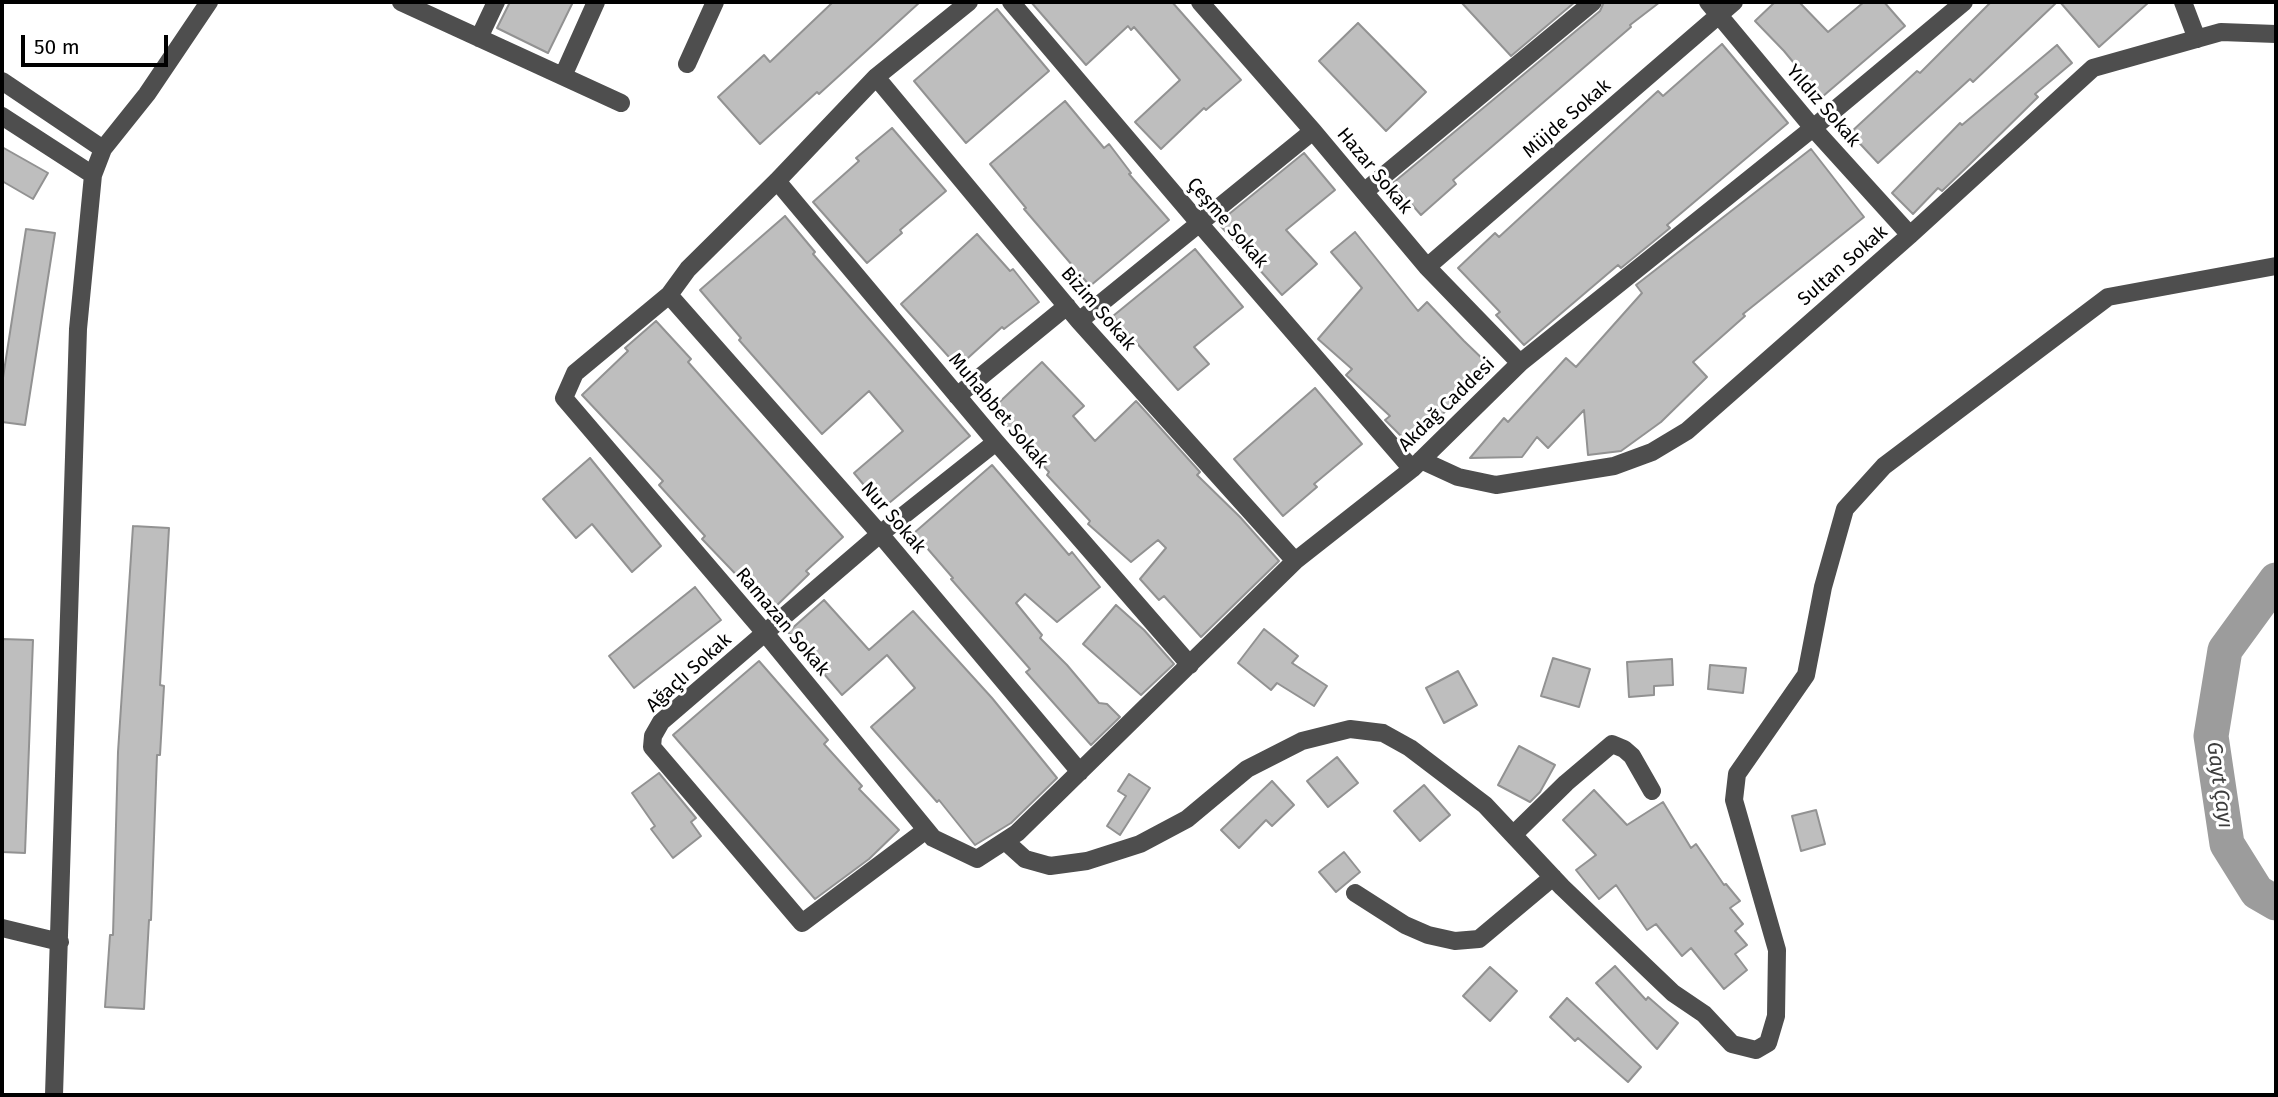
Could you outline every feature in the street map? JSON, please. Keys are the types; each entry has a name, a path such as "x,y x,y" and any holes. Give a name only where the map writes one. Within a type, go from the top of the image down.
{"street":[{"path":"54,1095 78,329 93,175 103,149 147,94 209,2"},
{"path":"401,2 621,103"},
{"path":"479,38 496,2"},
{"path":"563,76 596,2"},
{"path":"687,64 715,2"},
{"path":"669,295 688,269 876,77 969,2"},
{"name":"Çeşme Sokak","path":"1011,2 1199,223 1417,465"},
{"name":"Hazar Sokak","path":"1200,2 1427,267 1520,363"},
{"path":"1364,192 1593,2"},
{"name":"Müjde Sokak","path":"1427,267 1713,9 1734,2"},
{"name":"Akdağ Caddesi","path":"977,859 1017,832 1295,561 1417,465 1520,363 1813,128 1964,2"},
{"path":"2183,2 2197,39"},
{"name":"Yıldız Sokak","path":"1713,9 1813,128 1910,235"},
{"name":"Sultan Sokak","path":"1417,465 1496,485 1614,466 1652,452 1687,431 1910,235 2094,68 2221,32 2276,34"},
{"name":"Bizim Sokak","path":"876,77 1079,321 1295,561"},
{"path":"2,81 103,149"},
{"path":"2,116 93,175"},
{"path":"1079,321 1313,131"},
{"name":"Muhabbet Sokak","path":"777,181 996,442 1190,665"},
{"path":"1005,841 1025,859 1050,866 1087,861 1140,844 1187,819 1247,769 1302,741 1350,729 1383,733 1410,748 1485,805 1553,877 1673,993 1704,1014 1732,1044 1756,1050 1768,1043 1776,1016 1777,950 1734,800 1737,774 1806,675 1823,587 1845,509 1884,466 2108,297 2276,266"},
{"name":"Ramazan Sokak","path":"669,295 575,373 564,398 765,633 933,838 977,859"},
{"name":"Nur Sokak","path":"669,295 880,534 1080,772"},
{"path":"957,396 1067,306"},
{"name":"Ağaçlı Sokak","path":"926,830 802,923 652,747 653,736 661,722 880,534 996,442"},
{"path":"1513,835 1566,783 1612,744 1632,756 1652,791"},
{"path":"1355,893 1405,925 1428,935 1455,941 1479,939 1553,877"},
{"path":"2,928 60,942"}],"building":[{"path":"510,2 573,2 548,53 497,28"},
{"path":"833,2 920,2 760,144 718,97 764,55 770,62"},
{"path":"1031,2 1172,2 1241,80 1206,110 1204,108 1161,149 1135,122 1180,80 1134,27 1131,30 1128,26 1086,65"},
{"path":"1461,2 1575,2 1511,56"},
{"path":"1604,2 1660,2 1630,25 1631,27 1453,180 1456,184 1421,215 1393,183 1600,11"},
{"path":"1775,2 1799,2 1828,32 1864,2 1884,2 1905,26 1822,97 1755,21"},
{"path":"1991,2 2057,2 1973,82 1970,79 1878,163 1850,133 1917,71 1920,73"},
{"path":"2060,2 2149,2 2099,47"},
{"path":"997,9 1049,71 966,143 914,81"},
{"path":"1358,23 1426,92 1386,131 1319,61"},
{"path":"1722,44 1788,123 1667,225 1670,228 1621,268 1618,265 1524,345 1496,315 1500,312 1458,268 1495,233 1499,237 1658,91 1663,96"},
{"path":"2057,45 2072,63 2035,94 2038,97 1942,191 1938,188 1913,214 1892,193 1960,123 1962,125"},
{"path":"1065,101 1104,148 1109,144 1131,173 1129,174 1169,220 1090,286 1024,209 1026,208 990,164"},
{"path":"892,128 946,191 900,230 902,233 867,263 813,202 859,161 856,158"},
{"path":"2,147 48,173 33,199 2,181"},
{"path":"1811,149 1864,217 1743,314 1745,316 1693,362 1707,377 1661,422 1621,451 1588,455 1584,410 1548,448 1537,437 1522,457 1470,458 1504,418 1508,422 1566,358 1576,367 1642,293 1636,285"},
{"path":"1304,153 1335,190 1286,230 1317,264 1282,295 1218,223"},
{"path":"785,216 815,252 813,254 970,436 883,508 854,473 903,431 869,391 822,434 739,340 741,338 700,290"},
{"path":"26,229 55,233 25,425 2,422 2,384"},
{"path":"1355,232 1418,311 1427,302 1490,366 1411,446 1385,420 1390,416 1346,375 1352,369 1318,339 1362,288 1331,252"},
{"path":"977,234 1010,271 1013,269 1039,302 1004,329 1002,327 958,367 901,304"},
{"path":"1195,249 1243,307 1194,347 1209,364 1178,390 1113,316"},
{"path":"656,321 691,359 688,362 843,537 806,571 809,574 771,611 702,539 705,536 659,485 663,481 582,395 628,351 625,348"},
{"path":"1042,362 1084,406 1073,416 1095,441 1136,401 1200,472 1197,475 1240,517 1279,561 1201,637 1164,596 1159,600 1140,579 1166,548 1158,540 1131,562 1088,524 1090,521 1047,475 1049,472 991,410"},
{"path":"1315,388 1362,444 1314,484 1317,487 1283,516 1234,459"},
{"path":"590,458 661,546 632,572 592,524 576,538 543,499"},
{"path":"992,465 1069,555 1072,552 1100,587 1057,622 1025,594 1016,603 1042,635 1040,638 1099,703 1107,704 1120,717 1091,745 1026,672 1030,669 914,533"},
{"path":"133,526 169,528 160,685 164,686 160,755 157,755 151,920 144,1009 105,1007 110,935 113,935 118,752"},
{"path":"695,587 721,620 634,688 609,656"},
{"path":"824,600 869,650 913,611 992,698 1057,778 1011,823 975,845 939,800 937,802 871,727 915,688 887,655 842,695 788,632"},
{"path":"1116,605 1144,630 1174,664 1141,695 1083,644"},
{"path":"1264,629 1298,656 1292,663 1327,686 1314,706 1277,683 1271,690 1238,663"},
{"path":"2,639 33,640 25,853 2,852"},
{"path":"1553,658 1590,669 1579,707 1541,696"},
{"path":"1672,659 1673,685 1654,686 1654,695 1629,697 1627,662"},
{"path":"759,661 828,740 824,744 862,786 859,789 899,830 869,859 815,899 673,735"},
{"path":"1710,665 1746,668 1743,693 1708,689"},
{"path":"1458,671 1477,705 1444,723 1426,688"},
{"path":"1519,746 1555,765 1540,792 1530,802 1498,785"},
{"path":"1337,757 1358,783 1328,807 1307,781"},
{"path":"659,773 696,818 691,822 701,836 673,858 651,829 655,826 632,793"},
{"path":"1129,774 1150,788 1120,835 1107,826 1126,796 1118,791"},
{"path":"1272,781 1294,805 1272,826 1266,820 1239,848 1221,830"},
{"path":"1424,785 1450,815 1420,841 1394,811"},
{"path":"1594,790 1627,825 1663,802 1691,848 1696,844 1724,885 1726,884 1740,901 1730,908 1743,924 1735,931 1747,945 1735,954 1747,970 1724,989 1691,948 1682,956 1656,924 1647,930 1616,885 1599,899 1576,870 1596,855 1563,820"},
{"path":"1816,810 1825,844 1801,851 1792,816"},
{"path":"1344,852 1360,872 1336,892 1319,872"},
{"path":"1615,966 1646,1000 1648,997 1678,1023 1657,1049 1596,983"},
{"path":"1490,967 1517,991 1490,1021 1463,996"},
{"path":"1567,998 1641,1067 1628,1082 1578,1038 1575,1041 1550,1017"}],"waterway":[{"name":"Gayt Çayı","path":"2276,580 2225,650 2211,736 2227,844 2257,892 2276,903"}]}
